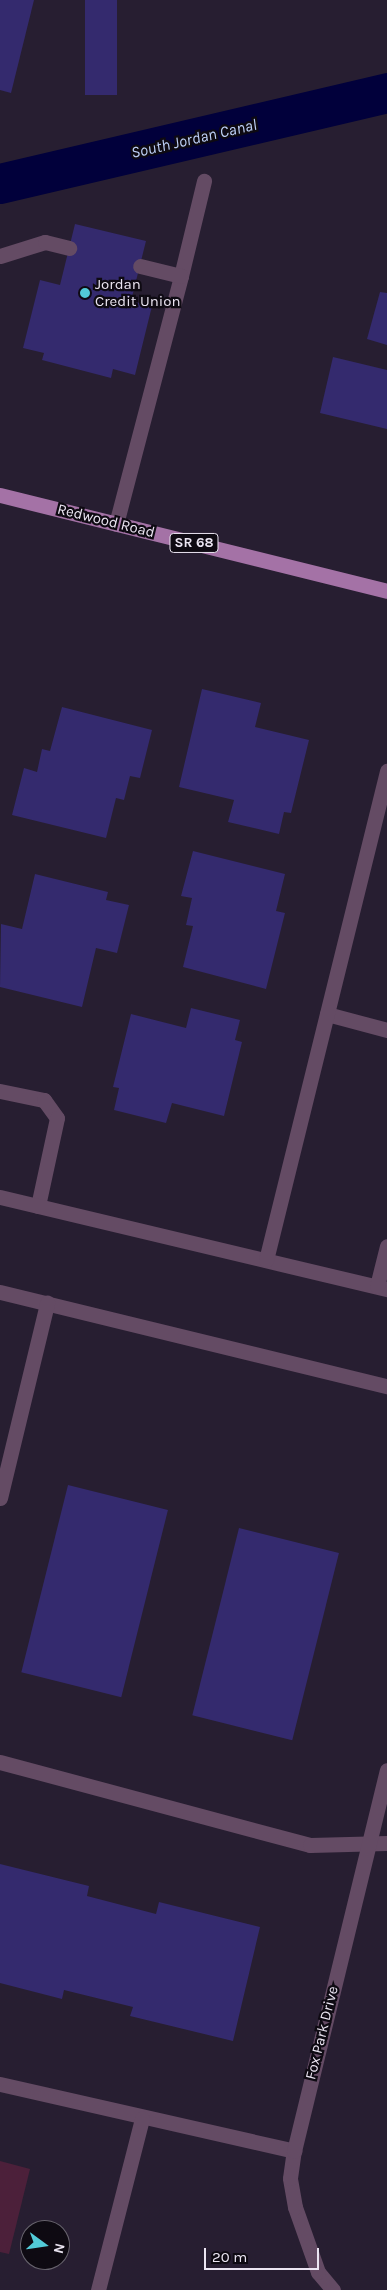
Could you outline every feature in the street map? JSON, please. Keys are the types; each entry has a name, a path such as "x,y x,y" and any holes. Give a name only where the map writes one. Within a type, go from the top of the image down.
{"main road":[{"name":"Redwood Road","path":"0,495 387,591"}],"street":[{"path":"116,524 204,181"},
{"path":"0,256 45,242 69,248"},
{"path":"140,266 181,276"},
{"path":"266,1260 387,771"},
{"path":"327,1014 387,1030"},
{"path":"0,1091 44,1100 57,1118 38,1206"},
{"path":"0,1197 382,1288 387,1246"},
{"path":"0,1292 387,1386"},
{"path":"0,1498 47,1304"},
{"path":"0,1762 310,1845 387,1843"},
{"name":"Fox Park Drive","path":"332,2290 318,2272 295,2207 290,2178 294,2151 387,1770"},
{"path":"0,2084 142,2119 294,2151"},
{"path":"98,2290 142,2119"}],"shaded area":[{"path":"0,2161 30,2169 9,2254 0,2252"}],"building":[{"path":"0,0 34,0 11,93 0,90"},
{"path":"85,0 117,0 117,95 85,95"},
{"name":"Jordan Credit Union","path":"75,224 146,241 131,301 152,306 135,375 113,369 111,378 42,360 44,353 23,348 40,280 60,285"},
{"path":"380,292 387,293 387,345 367,339"},
{"path":"333,357 387,370 387,429 320,413"},
{"path":"202,689 261,703 255,727 309,740 291,813 284,812 279,834 228,822 234,800 179,787"},
{"path":"62,707 152,730 140,778 130,776 124,800 116,798 106,838 12,815 24,768 37,772 42,749 50,751"},
{"path":"193,851 285,874 276,911 285,913 266,989 183,967 193,926 186,925 192,898 181,896"},
{"path":"35,874 108,892 106,900 129,905 117,953 96,948 82,1007 0,987 1,924 22,929"},
{"path":"191,1008 240,1020 235,1040 242,1042 224,1116 172,1103 166,1123 114,1110 119,1088 113,1087 131,1014 186,1028"},
{"path":"68,1485 168,1510 121,1697 21,1672"},
{"path":"239,1528 339,1553 292,1740 192,1715"},
{"path":"0,1864 89,1886 87,1896 156,1914 159,1902 260,1927 233,2041 130,2016 133,2007 64,1990 62,1999 0,1983"}],"waterway":[{"name":"South Jordan Canal","path":"0,184 387,93"}],"place":[{"name":"Jordan Credit Union","path":"85,293"}]}
